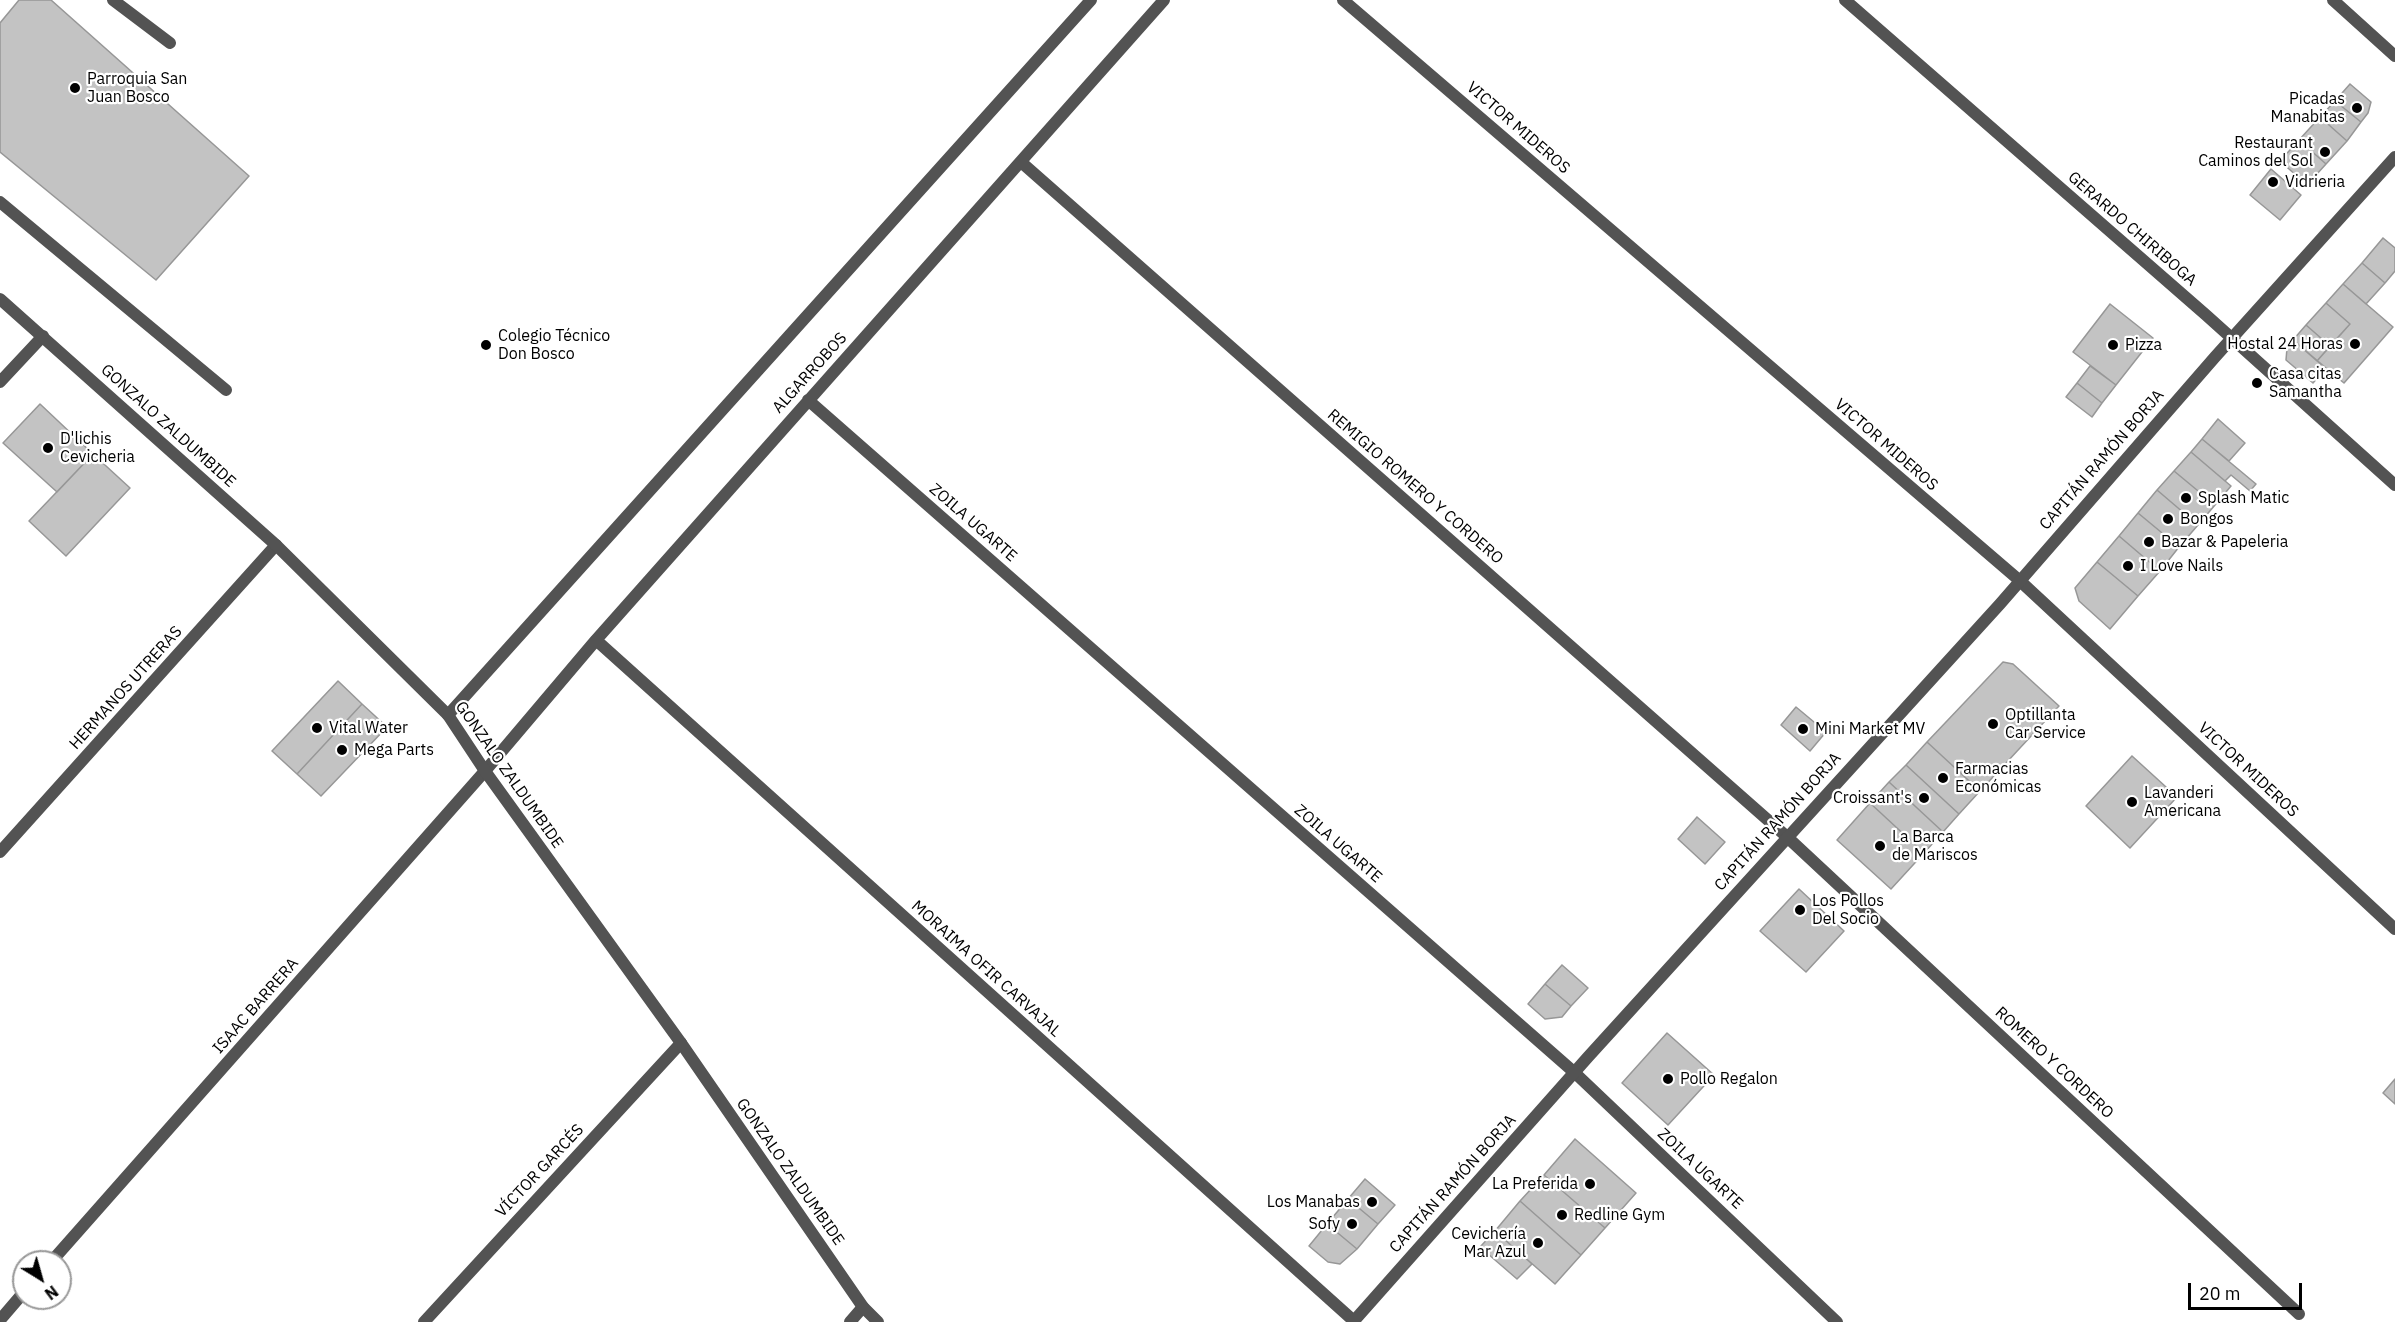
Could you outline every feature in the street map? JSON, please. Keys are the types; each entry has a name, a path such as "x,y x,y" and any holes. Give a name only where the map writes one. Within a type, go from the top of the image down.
{"street":[{"path":"113,0 170,43"},
{"path":"448,715 1091,0"},
{"name":"ALGARROBOS","path":"485,771 596,640 1164,0"},
{"name":"VICTOR MIDEROS","path":"1343,0 2019,580 2395,929"},
{"name":"GERARDO CHIRIBOGA","path":"1845,0 2395,485"},
{"path":"2333,0 2395,56"},
{"name":"CAPITÁN RAMÓN BORJA","path":"1354,1322 2395,157"},
{"name":"REMIGIO ROMERO Y CORDERO","path":"1022,162 1786,836"},
{"path":"0,202 226,390"},
{"name":"GONZALO ZALDUMBIDE","path":"0,299 276,546 448,715 485,771 681,1043 863,1307 878,1322"},
{"path":"0,382 43,336"},
{"name":"ZOILA UGARTE","path":"808,400 1575,1073 1838,1322"},
{"name":"HERMANOS UTRERAS","path":"0,852 276,546"},
{"name":"MORAIMA OFIR CARVAJAL","path":"596,640 1354,1322"},
{"name":"ISAAC BARRERA","path":"62,1250 485,771"},
{"name":"ROMERO Y CORDERO","path":"1786,836 2299,1314"},
{"name":"VÍCTOR GARCÉS","path":"424,1322 681,1043"},
{"path":"0,1320 12,1306"},
{"path":"850,1322 863,1307"}],"building":[{"name":"Parroquia San Juan Bosco","path":"19,0 51,0 249,176 156,280 0,152 0,23"},
{"name":"Picadas Manabitas","path":"2350,84 2371,102 2368,113 2361,122 2335,101"},
{"path":"2335,101 2361,122 2347,141 2320,117"},
{"name":"Restaurant Caminos del Sol","path":"2320,117 2347,141 2326,164 2299,140"},
{"path":"2299,140 2326,164 2307,185 2280,161"},
{"name":"Vidrieria","path":"2271,169 2301,195 2280,220 2250,195"},
{"path":"2383,238 2395,248 2395,271 2385,283 2362,263"},
{"path":"2362,263 2385,283 2366,304 2343,284"},
{"name":"Hostal 24 Horas","path":"2343,284 2393,327 2344,383 2317,361 2350,324 2326,303"},
{"path":"2326,303 2350,324 2330,346 2306,325"},
{"name":"Pizza","path":"2110,304 2153,338 2116,385 2073,352"},
{"path":"2306,325 2330,346 2317,361 2293,340"},
{"path":"2293,340 2326,368 2313,383 2286,360 2287,348"},
{"path":"2090,366 2116,385 2102,403 2077,383"},
{"path":"2077,383 2102,403 2092,417 2066,397"},
{"name":"D'lichis Cevicheria","path":"40,404 93,454 57,492 3,443"},
{"path":"2218,419 2245,443 2229,461 2202,439"},
{"path":"2202,439 2256,484 2250,491 2231,475 2225,481 2191,452"},
{"path":"2191,452 2231,486 2215,505 2174,471"},
{"path":"93,454 130,488 66,556 29,521"},
{"name":"Splash Matic","path":"2174,471 2215,505 2198,525 2157,490"},
{"name":"Bongos","path":"2157,490 2198,525 2179,547 2138,513"},
{"name":"Bazar & Papeleria","path":"2138,513 2179,547 2160,571 2119,536"},
{"name":"I Love Nails","path":"2119,536 2160,571 2138,596 2097,562"},
{"path":"2097,562 2138,596 2110,629 2079,601 2075,588"},
{"name":"Optillanta Car Service","path":"2003,662 2013,664 2059,706 1980,791 1927,742"},
{"name":"Vital Water","path":"338,681 362,704 297,774 272,751"},
{"name":"Mega Parts","path":"362,704 387,727 321,796 297,774"},
{"name":"Mini Market MV","path":"1796,707 1826,732 1810,751 1781,725"},
{"name":"Farmacias Económicas","path":"1927,742 1980,791 1959,814 1906,765"},
{"name":"Lavanderi Americana","path":"2132,756 2177,797 2130,848 2086,806"},
{"name":"Croissant's","path":"1906,765 1959,814 1943,832 1889,782"},
{"path":"1889,782 1943,832 1924,853 1870,803"},
{"name":"La Barca de Mariscos","path":"1870,803 1924,853 1891,889 1837,840"},
{"path":"1697,817 1725,842 1705,864 1678,839"},
{"name":"Los Pollos Del Socio","path":"1799,889 1844,931 1806,972 1760,931"},
{"path":"1562,965 1588,988 1571,1006 1545,984"},
{"path":"1545,984 1571,1006 1562,1017 1545,1019 1528,1004"},
{"name":"Pollo Regalon","path":"1667,1033 1714,1075 1668,1125 1622,1083"},
{"path":"2395,1079 2395,1104 2383,1093"},
{"name":"La Preferida","path":"1575,1139 1636,1193 1605,1228 1544,1175"},
{"name":"Redline Gym","path":"1544,1175 1605,1228 1581,1255 1520,1201"},
{"name":"Los Manabas","path":"1365,1179 1395,1205 1378,1224 1348,1199"},
{"name":"Sofy","path":"1348,1199 1378,1224 1357,1249 1327,1224"},
{"name":"Cevichería Mar Azul","path":"1520,1201 1581,1255 1555,1284 1495,1231"},
{"path":"1327,1224 1357,1249 1340,1264 1328,1262 1309,1246"},
{"path":"1495,1231 1532,1264 1517,1279 1480,1247"}],"place":[{"name":"Parroquia San Juan Bosco","path":"75,88"},
{"name":"Picadas Manabitas","path":"2357,108"},
{"name":"Restaurant Caminos del Sol","path":"2325,152"},
{"name":"Vidrieria","path":"2273,182"},
{"name":"Hostal 24 Horas","path":"2355,344"},
{"name":"Colegio Técnico Don Bosco","path":"486,345"},
{"name":"Pizza","path":"2113,345"},
{"name":"Casa citas Samantha","path":"2257,383"},
{"name":"D'lichis Cevicheria","path":"48,448"},
{"name":"Splash Matic","path":"2186,498"},
{"name":"Bongos","path":"2168,519"},
{"name":"Bazar & Papeleria","path":"2149,542"},
{"name":"I Love Nails","path":"2128,566"},
{"name":"Optillanta Car Service","path":"1993,724"},
{"name":"Vital Water","path":"317,728"},
{"name":"Mini Market MV","path":"1803,729"},
{"name":"Mega Parts","path":"342,750"},
{"name":"Farmacias Económicas","path":"1943,778"},
{"name":"Croissant's","path":"1924,798"},
{"name":"Lavanderi Americana","path":"2132,802"},
{"name":"La Barca de Mariscos","path":"1880,846"},
{"name":"Los Pollos Del Socio","path":"1800,910"},
{"name":"Pollo Regalon","path":"1668,1079"},
{"name":"La Preferida","path":"1590,1184"},
{"name":"Los Manabas","path":"1372,1202"},
{"name":"Redline Gym","path":"1562,1215"},
{"name":"Sofy","path":"1352,1224"},
{"name":"Cevichería Mar Azul","path":"1538,1243"}]}
